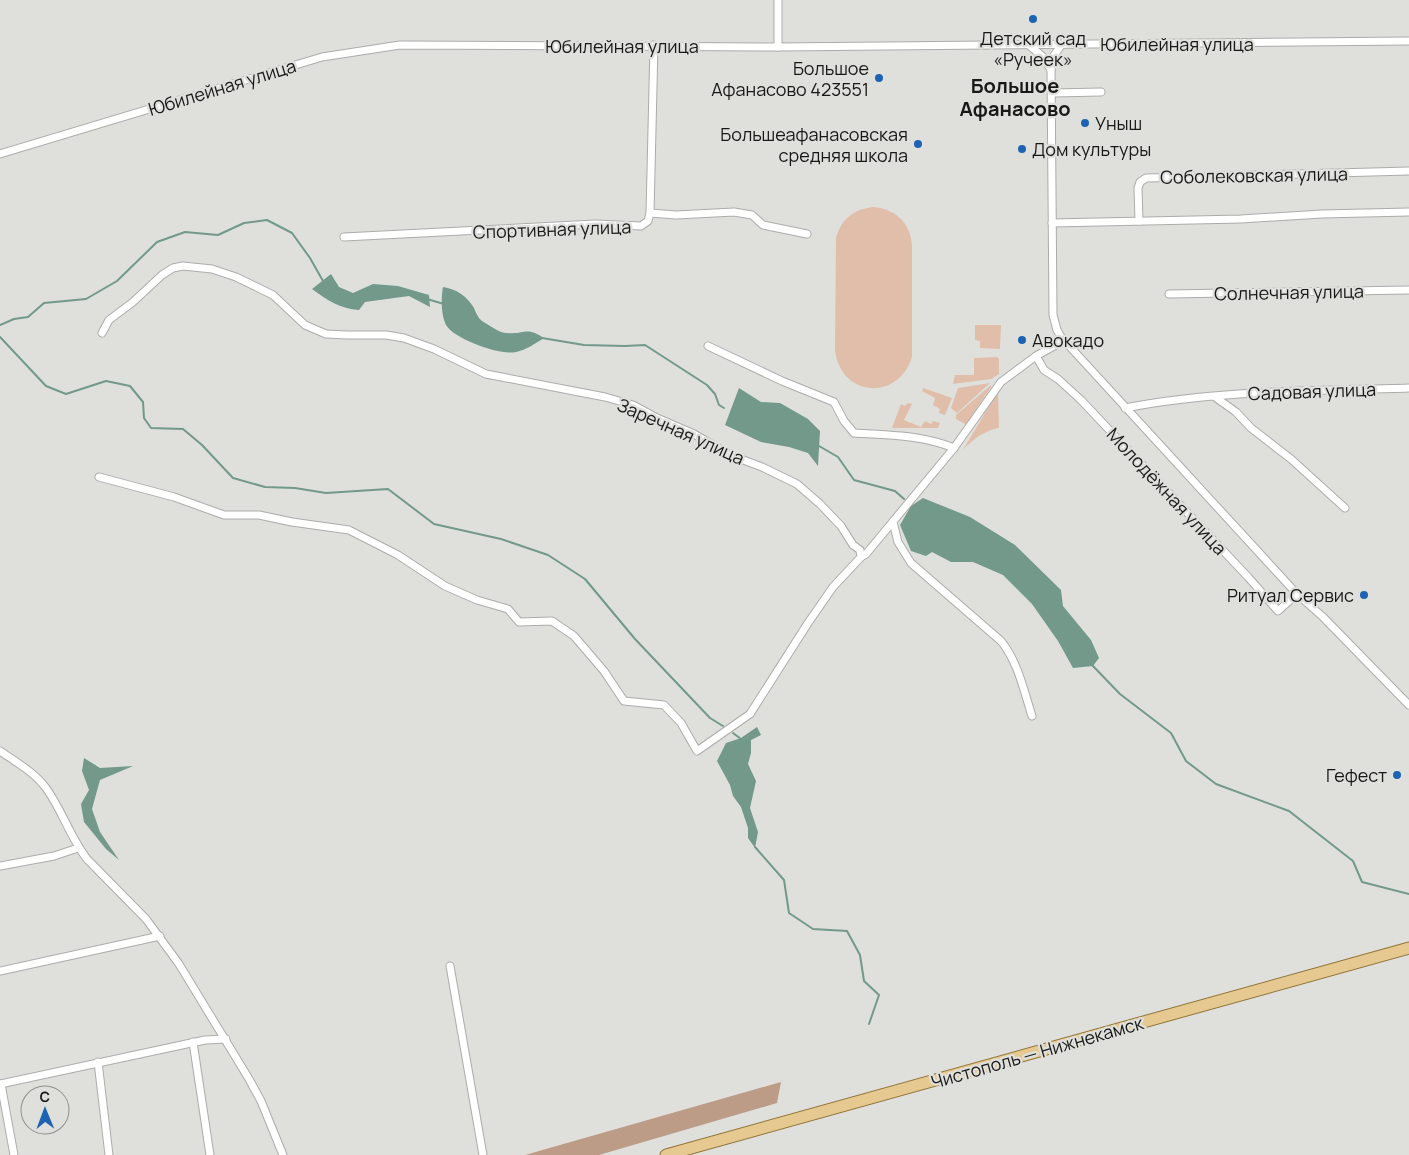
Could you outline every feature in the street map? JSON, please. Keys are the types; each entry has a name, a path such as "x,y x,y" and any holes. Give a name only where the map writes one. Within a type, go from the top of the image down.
{"main road":[{"name":"Чистополь — Нижнекамск","path":"666,1155 1409,948"}],"street":[{"path":"778,0 778,47"},
{"name":"Юбилейная улица","path":"0,154 322,56 400,45 778,47 1409,41"},
{"name":"Молодёжная улица","path":"1062,44 1054,57 1052,70 1053,315 1057,330 1063,341 1297,594 1323,617 1409,705"},
{"path":"650,213 654,45"},
{"path":"1029,45 1043,57 1052,70"},
{"path":"1052,93 1101,92"},
{"name":"Соболековская улица","path":"1139,221 1138,188 1140,182 1146,178 1409,171"},
{"name":"Спортивная улица","path":"344,237 595,224 641,226 648,221 650,213 676,215 734,212 752,215 763,225 807,234"},
{"path":"1052,223 1240,219 1322,214 1409,212"},
{"name":"Заречная улица","path":"102,334 109,320 133,302 162,275 173,268 183,266 212,269 236,277 273,295 306,325 326,334 347,336 386,334 404,338 434,349 486,374 605,397 633,405 694,434 730,455 762,466 796,484 820,504 841,526 853,545 860,550 861,557"},
{"name":"Солнечная улица","path":"1169,294 1409,290"},
{"path":"99,477 174,497 224,515 259,515 349,530 398,555 445,586 477,600 508,609 519,622 552,621 574,636 604,671 624,701 664,705 680,723 697,751 750,714 833,587 866,554 954,448 1001,382 1036,356 1063,341"},
{"path":"708,346 782,381 834,402 844,421 854,433 901,435 946,444 954,448"},
{"name":"Молодёжная улица","path":"1036,356 1044,370 1058,379 1082,400 1278,610 1297,594"},
{"name":"Садовая улица","path":"1215,397 1250,393 1409,388"},
{"name":"Молодёжная улица","path":"1126,408 1195,397 1215,397"},
{"path":"1215,397 1236,412 1251,428 1291,459 1345,508"},
{"path":"893,522 898,542 911,564 1001,641 1008,650 1032,716"},
{"path":"0,751 34,775 46,788 78,848 109,883 146,918 160,936 226,1040 261,1101 283,1155"},
{"path":"0,866 54,856 78,848"},
{"path":"0,971 160,936"},
{"path":"450,966 483,1155"},
{"path":"14,1155 0,1084 193,1042 226,1040"},
{"path":"193,1042 210,1155"},
{"path":"98,1062 109,1155"}],"shaded area":[{"path":"873,207 895,214 905,224 911,237 912,357 905,372 895,382 883,387 870,388 858,385 847,377 839,366 835,350 836,238 841,225 849,216 860,210"},
{"path":"331,274 339,287 353,293 373,284 398,286 429,295 430,307 409,296 365,302 359,310 340,306 312,289"},
{"path":"443,287 457,291 465,297 481,320 497,330 504,333 533,332 544,338 523,350 509,353 489,349 458,336 446,325 443,316"},
{"path":"975,325 1001,325 1000,349 980,348 980,341 975,340"},
{"path":"997,357 999,359 999,374 991,379 953,384 955,375 974,375 974,358"},
{"path":"990,383 957,413 951,408 958,388"},
{"path":"991,385 967,423 965,424 956,419 956,415"},
{"path":"739,388 761,402 780,403 808,419 820,431 818,466 808,453 789,447 761,442 725,425"},
{"path":"923,388 952,398 945,415 939,413 940,409 933,405 935,398 922,391"},
{"path":"998,391 999,428 979,436 963,450"},
{"path":"908,403 912,404 904,420 921,427 925,421 931,424 933,421 940,423 938,428 892,428 901,404 905,406"},
{"path":"923,498 970,517 1015,545 1061,590 1063,606 1091,640 1099,658 1093,666 1073,668 1058,641 1032,604 1003,575 973,562 951,562 932,552 926,556 911,551 900,525 911,506"},
{"path":"757,727 761,735 751,740 751,753 748,764 756,781 750,808 758,832 755,848 748,838 748,828 741,807 733,796 730,785 717,761 726,743 741,738"},
{"path":"84,758 100,768 133,766 100,780 92,809 100,832 119,860 106,849 84,822 81,804 89,790 82,771"},
{"path":"781,1082 777,1103 599,1155 525,1155"}],"waterway":[{"path":"0,325 14,319 28,317 44,303 86,299 117,281 157,242 185,232 218,235 244,223 267,220 292,233 310,258 323,281"},
{"path":"427,299 444,304"},
{"path":"0,337 46,386 66,394 106,381 130,386 143,402 144,418 151,428 183,429 202,445 233,478 265,487 295,488 326,493 388,489 434,524 501,539 548,555 585,579 635,639 710,718 723,726"},
{"path":"542,338 584,345 645,345 707,385 715,394 719,405 724,408"},
{"path":"819,446 838,457 854,480 895,491 904,499"},
{"path":"1092,665 1120,694 1171,733 1186,761 1216,784 1289,811 1353,861 1362,882 1409,894"},
{"path":"733,733 741,739"},
{"path":"755,847 784,880 789,913 813,929 847,931 860,955 864,981 879,995 869,1024"}],"place":[{"name":"Детский сад «Ручеек»","path":"1033,19"},
{"name":"Большое Афанасово 423551","path":"879,78"},
{"name":"Уныш","path":"1085,123"},
{"name":"Большеафанасовская средняя школа","path":"918,144"},
{"name":"Дом культуры","path":"1022,149"},
{"name":"Авокадо","path":"1022,340"},
{"name":"Ритуал Сервис","path":"1364,595"},
{"name":"Гефест","path":"1397,775"}],"district":[{"name":"Большое Афанасово","path":"1015,96"}]}
